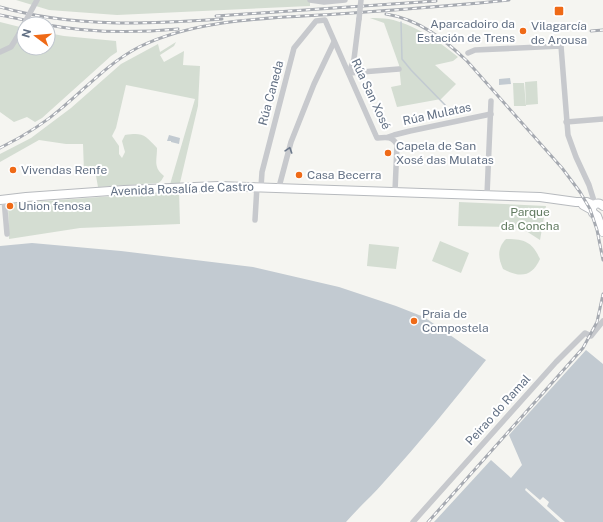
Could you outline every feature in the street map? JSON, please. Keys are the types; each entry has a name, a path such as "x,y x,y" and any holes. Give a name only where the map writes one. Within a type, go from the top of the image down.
{"main road":[{"name":"Avenida Rosalía de Castro","path":"2,200 26,197 192,186 279,187 545,197 576,202 587,202 596,206"},
{"path":"596,206 592,213 600,215 603,232"}],"street":[{"path":"28,16 37,0"},
{"path":"310,0 324,2 345,0"},
{"path":"361,0 354,59 349,74 399,69"},
{"name":"Rúa San Xosé","path":"325,20 377,138 388,137 394,140 397,145 395,191"},
{"name":"Rúa Caneda","path":"255,220 262,172 294,48 316,21 325,20"},
{"path":"0,52 11,47 16,39"},
{"path":"279,187 291,142 314,84 334,42"},
{"path":"468,53 475,50 561,46 568,135 571,146 596,206"},
{"path":"487,195 492,101"},
{"name":"Rúa Mulatas","path":"388,137 394,134 491,114"},
{"path":"566,122 603,119"},
{"name":"Avenida Rosalía de Castro","path":"2,200 7,234"},
{"name":"Peirao do Ramal","path":"413,522 556,362 584,333 591,336 603,321"}],"green space":[{"path":"16,0 310,0 310,6 117,15 49,10"},
{"path":"370,18 382,18 398,21 434,39 451,51 458,57 453,61 435,65 456,84 441,99 397,107 391,87 401,85 399,65 384,23"},
{"path":"0,22 16,26 16,56 56,56 56,34 116,41 117,52 42,118 35,122 27,117 14,122 0,112"},
{"path":"176,42 174,46 160,55 164,62 184,51 183,65 200,66 198,106 179,187 169,188 195,99 126,85 116,128 112,136 119,146 119,154 122,158 125,152 122,141 125,135 140,134 146,137 157,148 157,167 164,176 158,183 98,187 95,170 84,172 83,144 66,144 39,140 0,162 0,154 31,138 71,108 121,64 158,44 160,52"},
{"path":"537,81 538,104 526,105 525,82"},
{"path":"513,83 524,83 526,106 514,106"},
{"path":"179,191 180,224 80,228 9,239 8,204"},
{"name":"Parque da Concha","path":"459,202 546,206 540,240 526,231 513,227 458,226"},
{"path":"506,239 523,241 531,245 540,259 537,265 529,272 520,275 503,269 499,253 503,242"},
{"path":"440,241 469,253 461,273 432,261"},
{"path":"369,244 399,247 396,269 367,266"}],"shaded area":[{"path":"510,78 511,84 499,85 499,79"},
{"path":"169,135 180,138 179,144 167,141"},
{"path":"32,243 121,251 253,267 339,287 424,317 486,360 410,452 346,522 0,522 0,246"},
{"path":"586,350 603,364 603,522 565,522 547,506 549,502 543,497 540,500 526,488 525,490 560,522 434,522 491,460 511,478 522,465 509,435"}],"waterway":[{"path":"401,22 402,59 446,106"}],"railway":[{"path":"0,148 49,119 109,67 128,53 162,37 186,30 236,21 509,0"},
{"path":"216,16 436,1"},
{"path":"0,7 28,14 111,23 222,19"},
{"path":"386,14 409,20 420,25 449,45 467,61 562,168 580,192 590,209 597,230 603,260"},
{"path":"0,15 16,18"},
{"path":"56,26 113,32 178,29"},
{"path":"591,31 603,30"},
{"path":"428,522 583,348 597,322 603,294"}],"place":[{"name":"Vilagarcía de Arousa","path":"559,11"},
{"name":"Aparcadoiro da Estación de Trens","path":"523,31"},
{"name":"Capela de San Xosé das Mulatas","path":"388,153"},
{"name":"Vivendas Renfe","path":"13,170"},
{"name":"Casa Becerra","path":"299,175"},
{"name":"Union fenosa","path":"10,206"},
{"name":"Praia de Compostela","path":"414,321"}]}
